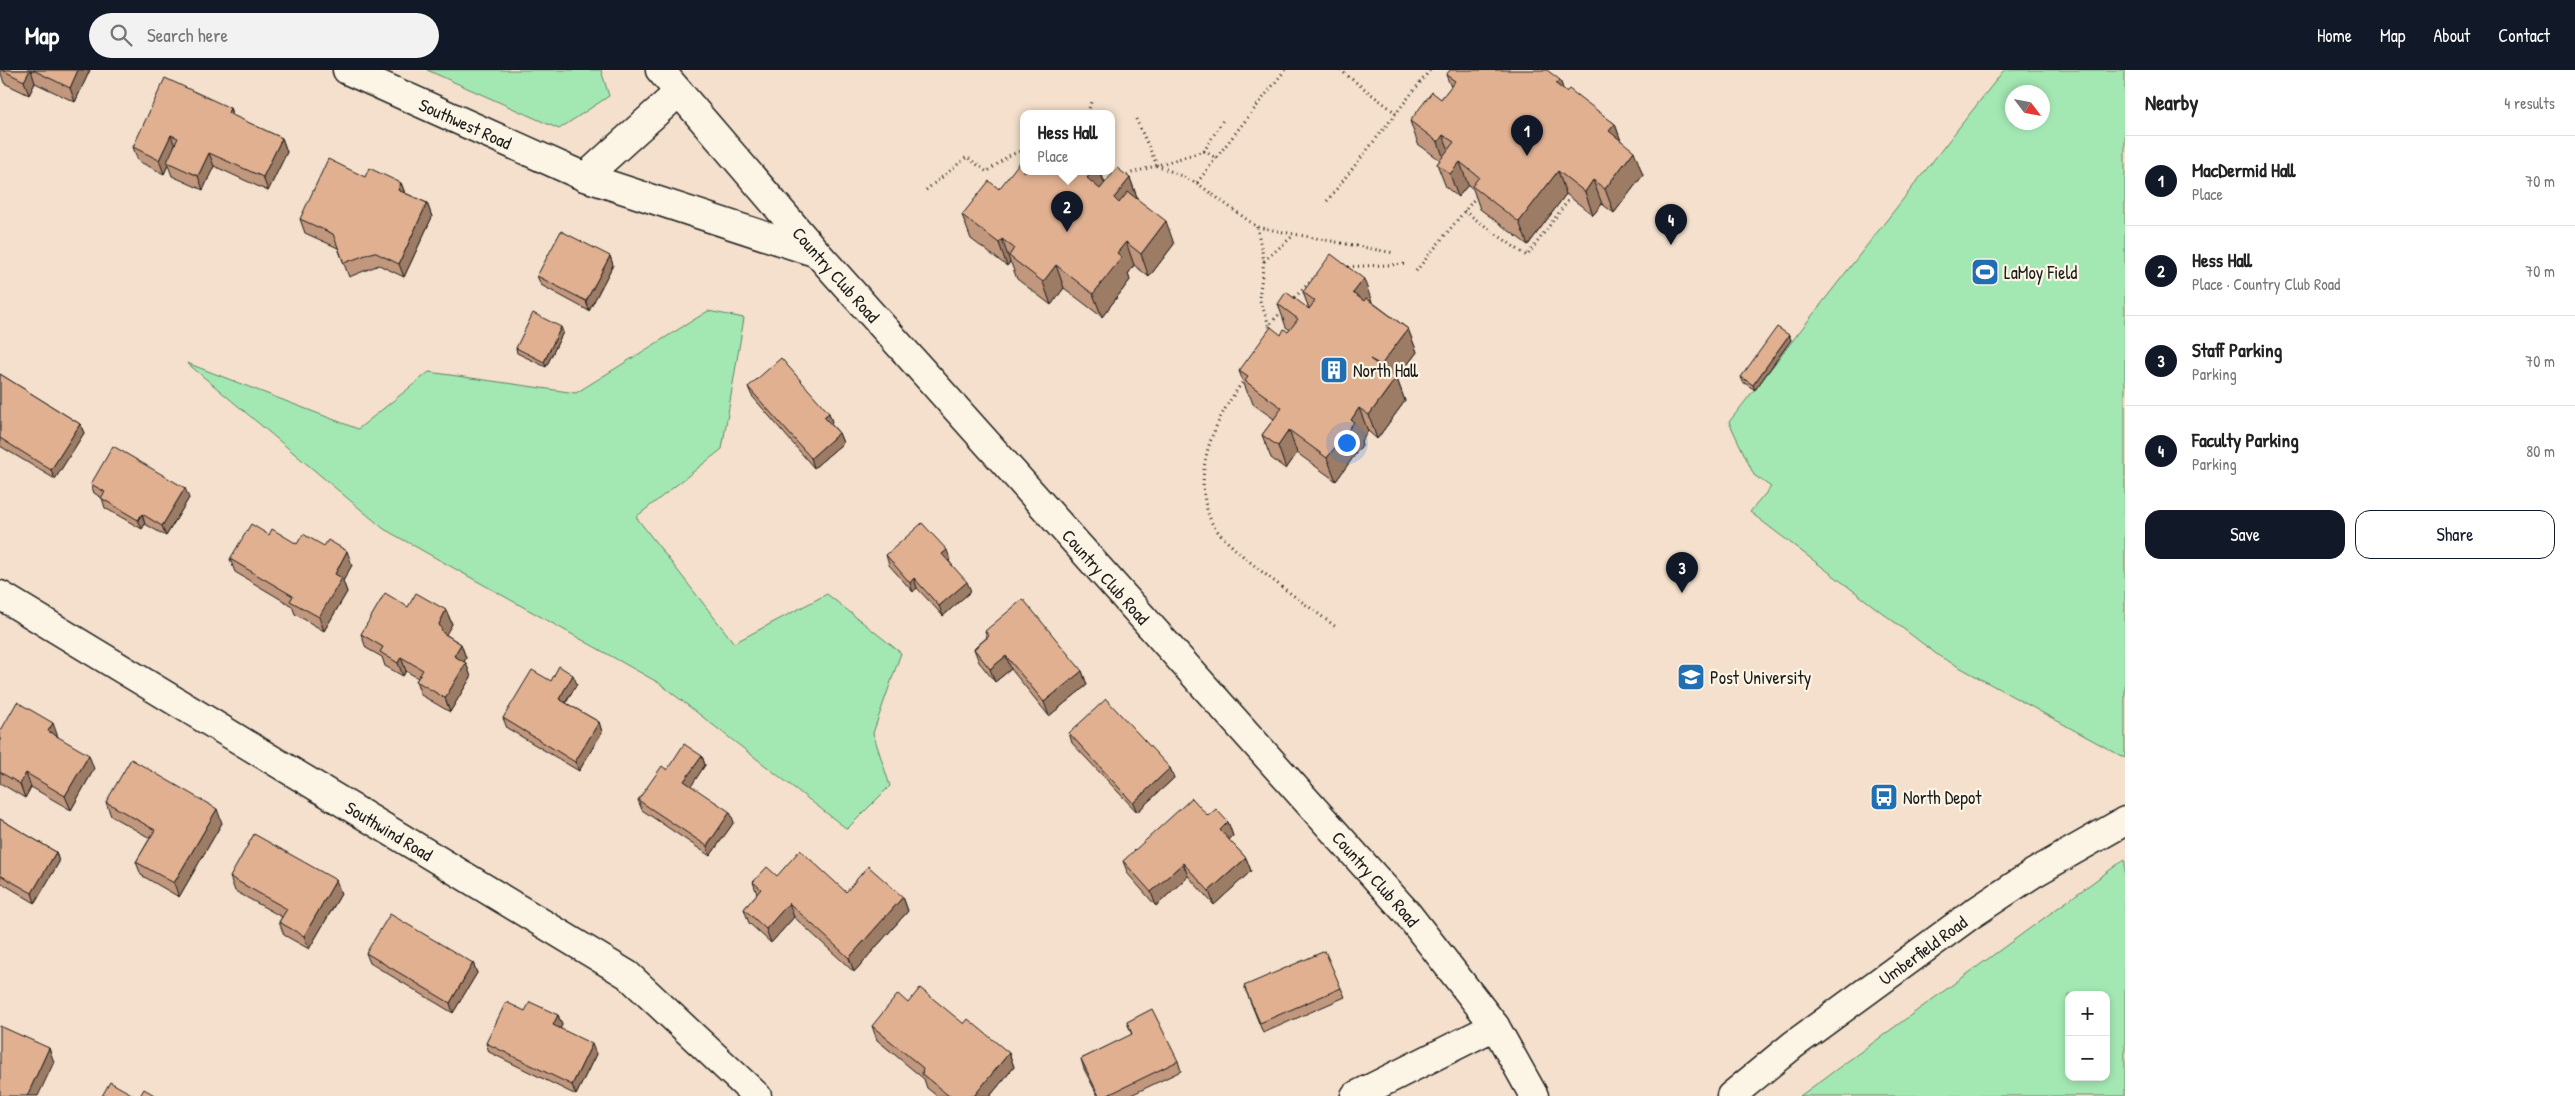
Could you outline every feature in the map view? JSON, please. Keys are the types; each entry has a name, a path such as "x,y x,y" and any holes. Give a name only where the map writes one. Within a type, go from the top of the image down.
{"street":[{"name":"Southwest Road","path":"347,70 585,177 817,253"},
{"name":"Country Club Road","path":"660,70 817,253 1407,913 1495,1026 1534,1096"},
{"path":"585,177 679,92"},
{"name":"Southwind Road","path":"0,595 628,975 757,1096"},
{"name":"Umberfield Road","path":"1731,1096 1793,1046 1972,914 2034,873 2125,821"},
{"path":"1355,1096 1495,1026"}],"path":[{"path":"1198,182 1285,70"},
{"path":"1340,70 1396,112"},
{"path":"1327,201 1430,70"},
{"path":"1089,110 1091,102"},
{"path":"1136,119 1157,165 1198,182 1257,227 1394,253"},
{"path":"1115,175 1118,177 1204,151 1223,120"},
{"path":"926,190 967,158 987,172 1008,156 1020,151"},
{"path":"1204,151 1216,158"},
{"path":"1416,271 1476,197"},
{"path":"1464,211 1527,256 1569,198"},
{"path":"1257,227 1264,261 1259,298 1274,341"},
{"path":"1264,261 1295,234"},
{"path":"1340,267 1408,264"},
{"path":"1269,325 1313,276 1322,272"},
{"path":"1246,378 1229,400 1212,434 1206,454 1204,488 1212,522 1228,543 1336,627"}],"green space":[{"path":"427,70 601,70 609,96 559,129"},
{"name":"LaMoy Field","path":"2004,70 2125,70 2125,758 1939,656 1750,512 1771,487 1754,475 1729,422"},
{"path":"708,311 744,318 722,449 636,517 734,643 827,594 901,653 873,733 890,786 847,829 659,683 384,529 187,363 358,429 429,372 576,393"},
{"path":"2125,859 2125,1096 1800,1096"}],"building":[{"path":"2,70 30,70 24,81"},
{"path":"33,70 78,70 70,88"},
{"path":"1450,70 1547,70 1560,80 1556,84 1566,92 1569,89 1615,124 1609,131 1634,151 1605,189 1593,180 1585,192 1558,171 1519,222 1472,186 1479,177 1460,162 1450,174 1437,164 1454,142 1443,135 1438,142 1410,121 1432,92 1441,99 1455,81 1446,75"},
{"path":"165,78 230,108 228,113 282,138 263,177 209,153 198,176 167,162 178,138 171,135 159,160 133,147"},
{"path":"328,159 365,177 369,168 401,183 398,190 427,203 399,264 374,252 344,263 333,234 300,219"},
{"path":"1020,162 1020,175 1090,175 1087,178 1100,189 1111,175 1115,175 1117,168 1130,178 1114,198 1119,203 1128,192 1166,221 1141,254 1126,242 1117,253 1122,257 1093,294 1056,265 1043,282 1009,256 1014,248 1002,239 999,243 962,215 989,181 999,189"},
{"path":"561,231 610,256 586,301 537,276"},
{"name":"North Hall","path":"1331,254 1364,279 1353,293 1364,301 1366,298 1408,329 1381,365 1370,359 1396,378 1369,415 1359,408 1351,420 1354,422 1327,458 1289,430 1278,446 1262,435 1282,408 1245,381 1248,377 1239,371 1271,327 1281,335 1284,329 1288,332 1298,319 1278,304 1286,292 1309,309 1315,301 1303,292"},
{"path":"533,313 561,327 544,362 516,348"},
{"path":"1777,327 1789,335 1753,385 1741,377"},
{"path":"781,358 829,413 824,417 839,433 811,458 748,387"},
{"path":"0,374 80,424 51,470 0,438"},
{"path":"113,446 185,488 162,526 142,514 138,520 101,498 105,492 91,484"},
{"path":"922,523 947,550 942,554 967,582 939,606 914,578 910,583 886,555"},
{"path":"251,524 269,535 272,529 297,544 303,534 324,546 328,540 347,551 335,574 342,578 319,617 290,601 293,596 230,559"},
{"path":"385,593 408,607 416,593 446,610 439,624 443,633 461,644 454,656 466,663 445,698 416,681 423,670 401,657 398,663 380,652 383,647 361,634"},
{"path":"1023,599 1082,671 1044,702 1006,656 990,669 974,649 989,636 985,631"},
{"path":"559,666 573,675 559,699 599,722 575,762 503,718 532,670 551,681"},
{"path":"1106,699 1170,768 1133,803 1069,733"},
{"path":"17,702 53,723 48,731 89,755 65,796 26,773 20,784 0,772 0,732"},
{"path":"684,744 702,756 684,781 730,812 707,846 638,800 662,766 667,770"},
{"path":"131,759 217,809 174,883 136,862 155,830 106,802"},
{"path":"1192,798 1208,816 1216,809 1228,822 1220,830 1246,858 1209,891 1183,863 1151,892 1123,861"},
{"path":"0,819 56,852 32,893 0,875"},
{"path":"254,834 336,880 304,936 279,922 287,909 230,877"},
{"path":"800,850 846,892 868,866 903,897 849,958 789,903 766,929 744,909 761,889 753,882 767,867 777,876"},
{"path":"390,914 473,963 450,1003 366,953"},
{"path":"1325,951 1341,988 1260,1023 1244,986"},
{"path":"920,988 964,1024 968,1019 1009,1053 974,1096 949,1096 922,1074 923,1068 872,1026 898,994 908,1003"},
{"path":"506,1002 525,1011 530,1002 558,1015 553,1025 592,1044 572,1085 486,1043"},
{"path":"1152,1009 1178,1061 1106,1096 1099,1096 1081,1059 1132,1034 1127,1022"},
{"path":"0,1026 49,1048 27,1096 0,1096"},
{"path":"110,1082 135,1096 102,1096"},
{"path":"144,1089 156,1096 140,1096"}],"place":[{"name":"MacDermid Hall","path":"1527,156"},
{"name":"Hess Hall","path":"1067,232"},
{"name":"Faculty Parking","path":"1671,245"},
{"name":"LaMoy Field","path":"1985,272"},
{"name":"North Hall","path":"1334,370"},
{"name":"Staff Parking","path":"1682,593"},
{"name":"Post University","path":"1691,677"},
{"name":"North Depot","path":"1884,797"}]}
